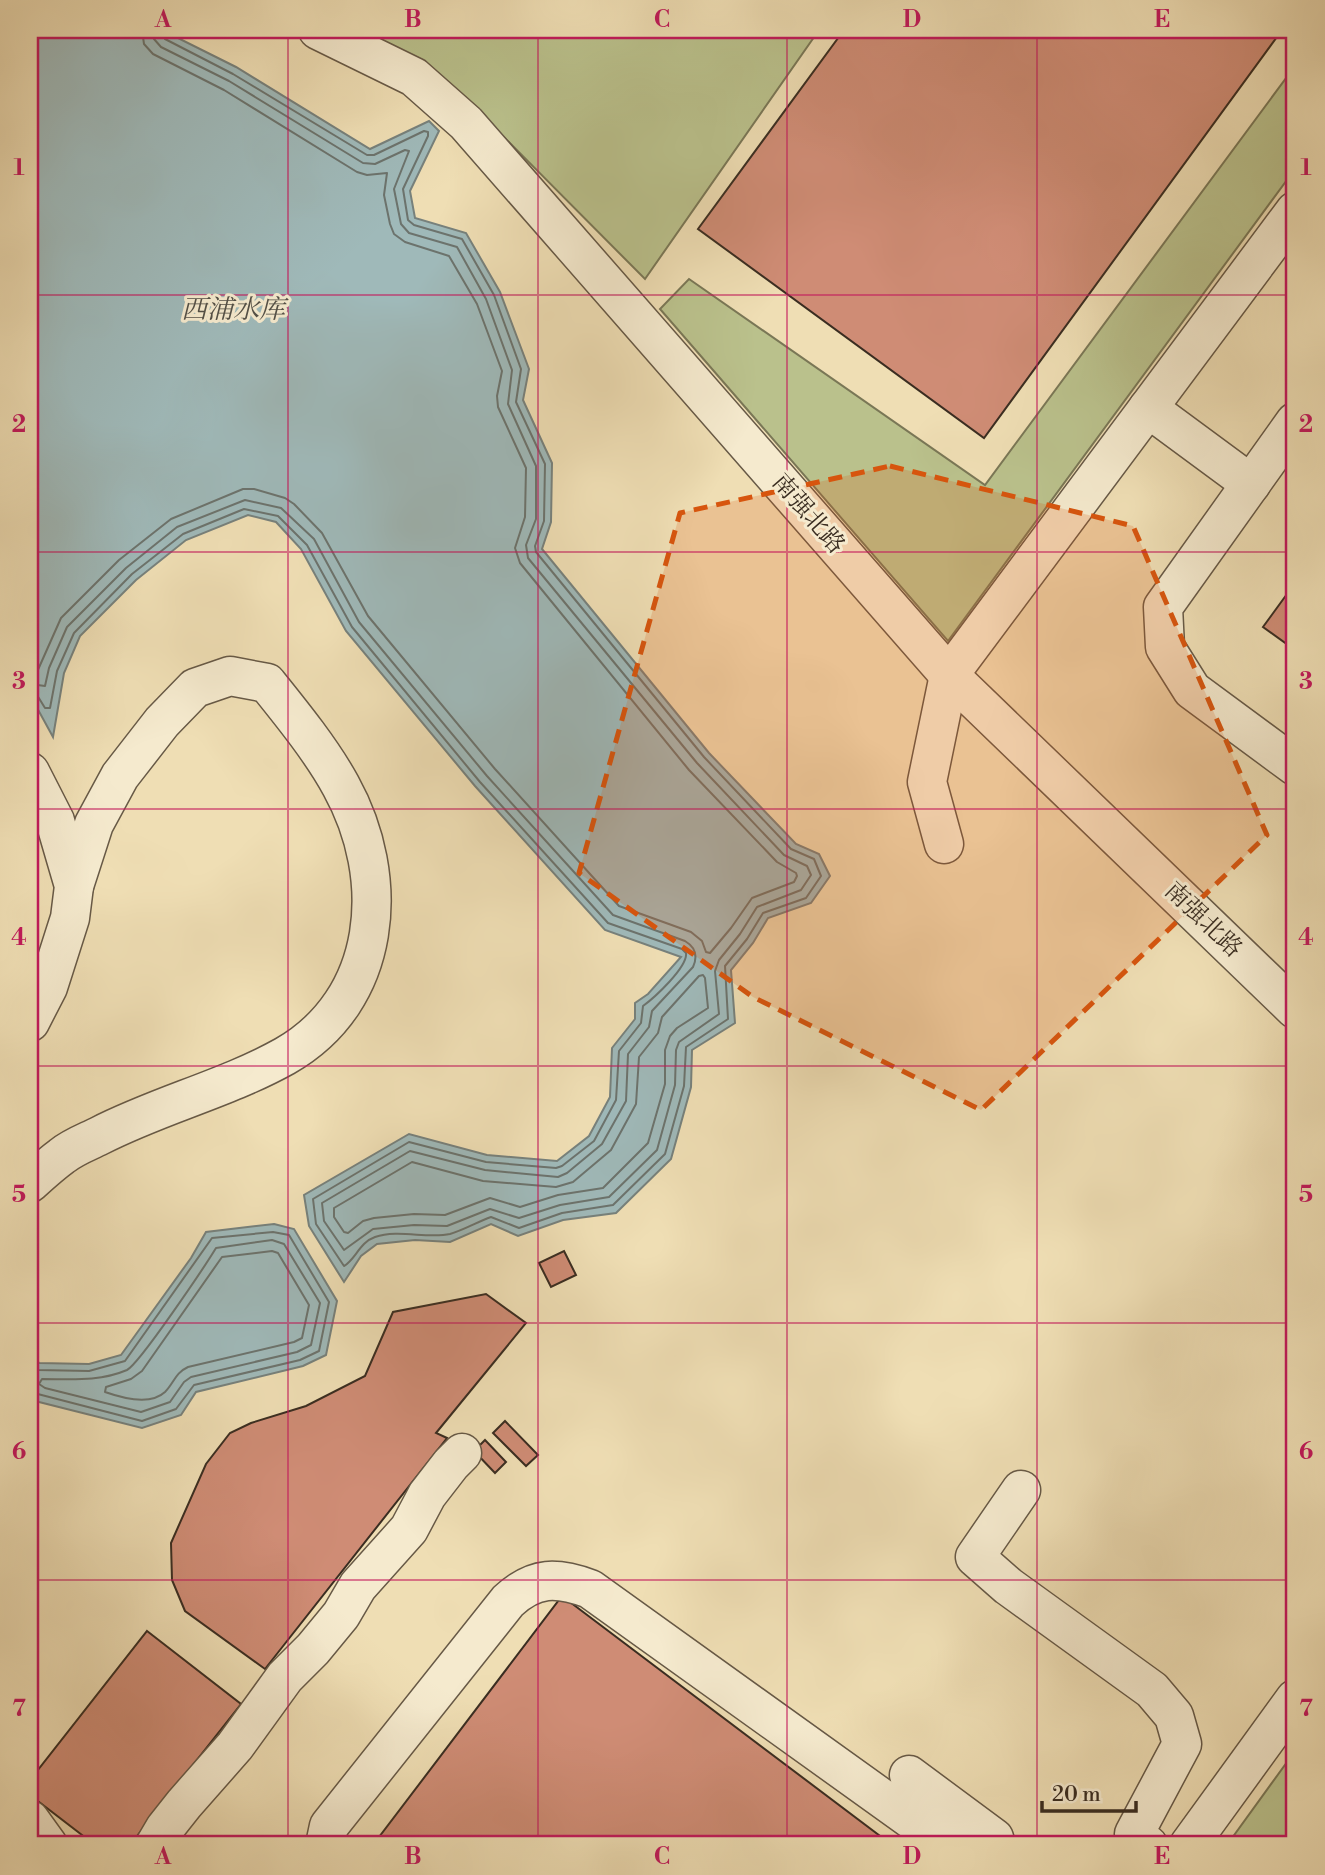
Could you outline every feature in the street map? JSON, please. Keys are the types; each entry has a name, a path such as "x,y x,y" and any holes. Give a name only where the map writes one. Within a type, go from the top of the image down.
{"street":[{"name":"南强北路","path":"318,30 414,77 466,123 949,675 1289,990"},
{"path":"944,844 927,782 949,675 1294,214"},
{"path":"1148,408 1251,484"},
{"path":"1295,422 1163,607 1165,647 1192,690 1295,766"},
{"path":"30,1022 48,987 59,953 70,918 74,886 94,824 120,776 162,722 195,688 230,676 267,683 341,786 361,832 373,885 365,954 354,983 333,1019 285,1056 119,1126 63,1154 30,1183"},
{"path":"30,772 55,821 74,886"},
{"path":"155,1845 184,1804 235,1746 285,1677 341,1615 358,1586 409,1529 427,1495 463,1453"},
{"path":"1021,1490 975,1557 1008,1586 1152,1690 1174,1716 1182,1744 1134,1835 1148,1845"},
{"path":"325,1845 329,1826 508,1601 521,1588 564,1579 590,1589 947,1845"},
{"path":"1189,1845 1295,1699"},
{"path":"909,1775 994,1838 996,1845"},
{"path":"30,1820 48,1845"}],"highlighted area":[{"path":"890,466 1133,526 1267,835 981,1110 753,997 579,873 680,513"}],"green space":[{"path":"316,30 819,30 645,279 473,106"},
{"path":"1295,66 1295,169 948,641 660,309 689,279 985,485"},
{"path":"1295,1751 1295,1845 1227,1845"}],"water":[{"name":"西浦水库","path":"30,30 162,30 236,67 370,149 429,121 439,131 410,191 415,218 466,233 500,292 529,369 523,400 552,463 551,522 542,549 709,753 796,844 819,854 830,876 811,903 768,918 753,943 731,970 735,1023 692,1050 691,1087 671,1159 616,1213 563,1220 518,1236 491,1224 450,1242 415,1240 377,1244 361,1256 344,1282 309,1226 304,1195 409,1134 487,1155 557,1161 589,1136 610,1097 612,1048 635,1019 635,1003 648,994 681,957 605,930 475,786 346,631 301,549 276,522 248,515 186,540 136,580 80,636 64,673 53,737 30,695"},
{"path":"274,1224 294,1229 337,1301 326,1355 303,1366 196,1392 181,1415 142,1428 30,1398 30,1353 39,1363 89,1364 121,1355 191,1258 206,1232"}],"building":[{"path":"844,30 1282,30 984,438 698,229"},
{"path":"1295,583 1295,650 1263,627"},
{"path":"564,1251 576,1275 551,1287 539,1263"},
{"path":"486,1294 526,1323 436,1433 447,1438 265,1669 185,1611 172,1580 171,1543 206,1464 230,1433 251,1423 306,1406 365,1376 393,1312"},
{"path":"505,1421 538,1455 526,1466 493,1433"},
{"path":"485,1440 506,1462 495,1473 474,1451"},
{"path":"562,1596 892,1845 373,1845"},
{"path":"147,1631 241,1704 130,1845 95,1845 30,1795 30,1780"}]}
